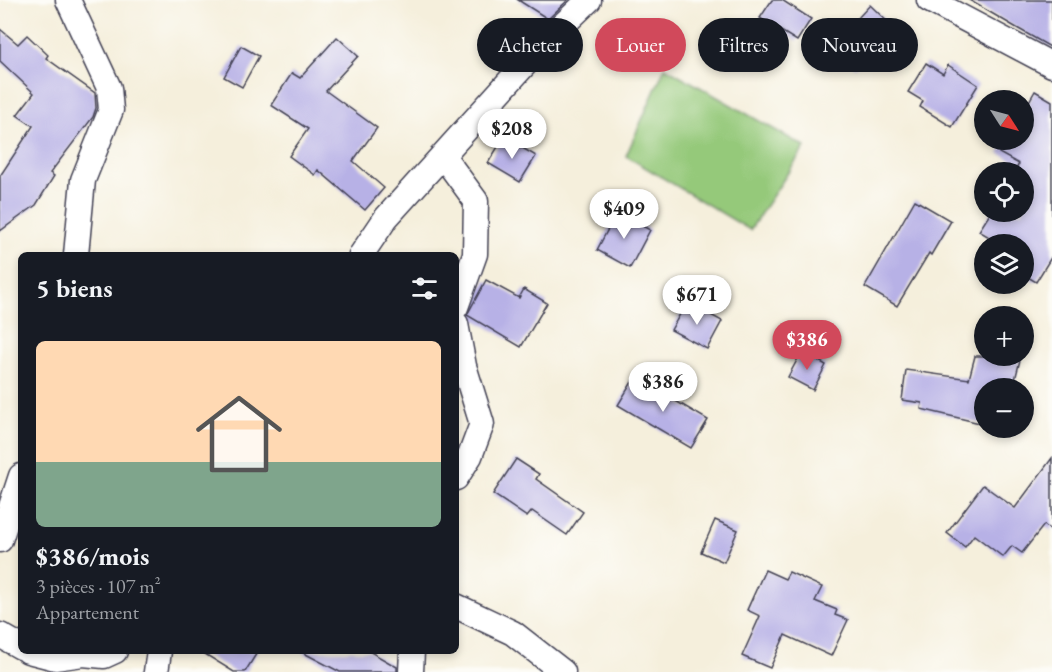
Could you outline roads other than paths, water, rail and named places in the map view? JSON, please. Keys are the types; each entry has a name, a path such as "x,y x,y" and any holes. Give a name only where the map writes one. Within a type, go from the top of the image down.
{"street":[{"path":"69,0 109,88 111,110 83,180 76,252"},
{"path":"363,252 386,218 545,42 589,0"},
{"path":"928,0 1052,65"},
{"path":"443,156 476,201 475,254 459,299"},
{"path":"459,340 464,366 482,424 470,456 459,473"},
{"path":"0,540 18,486"},
{"path":"459,607 513,633 563,672"},
{"path":"0,635 18,645"},
{"path":"40,654 55,658 83,654 104,656 108,654"},
{"path":"156,672 159,654"},
{"path":"411,672 412,654"}]}
